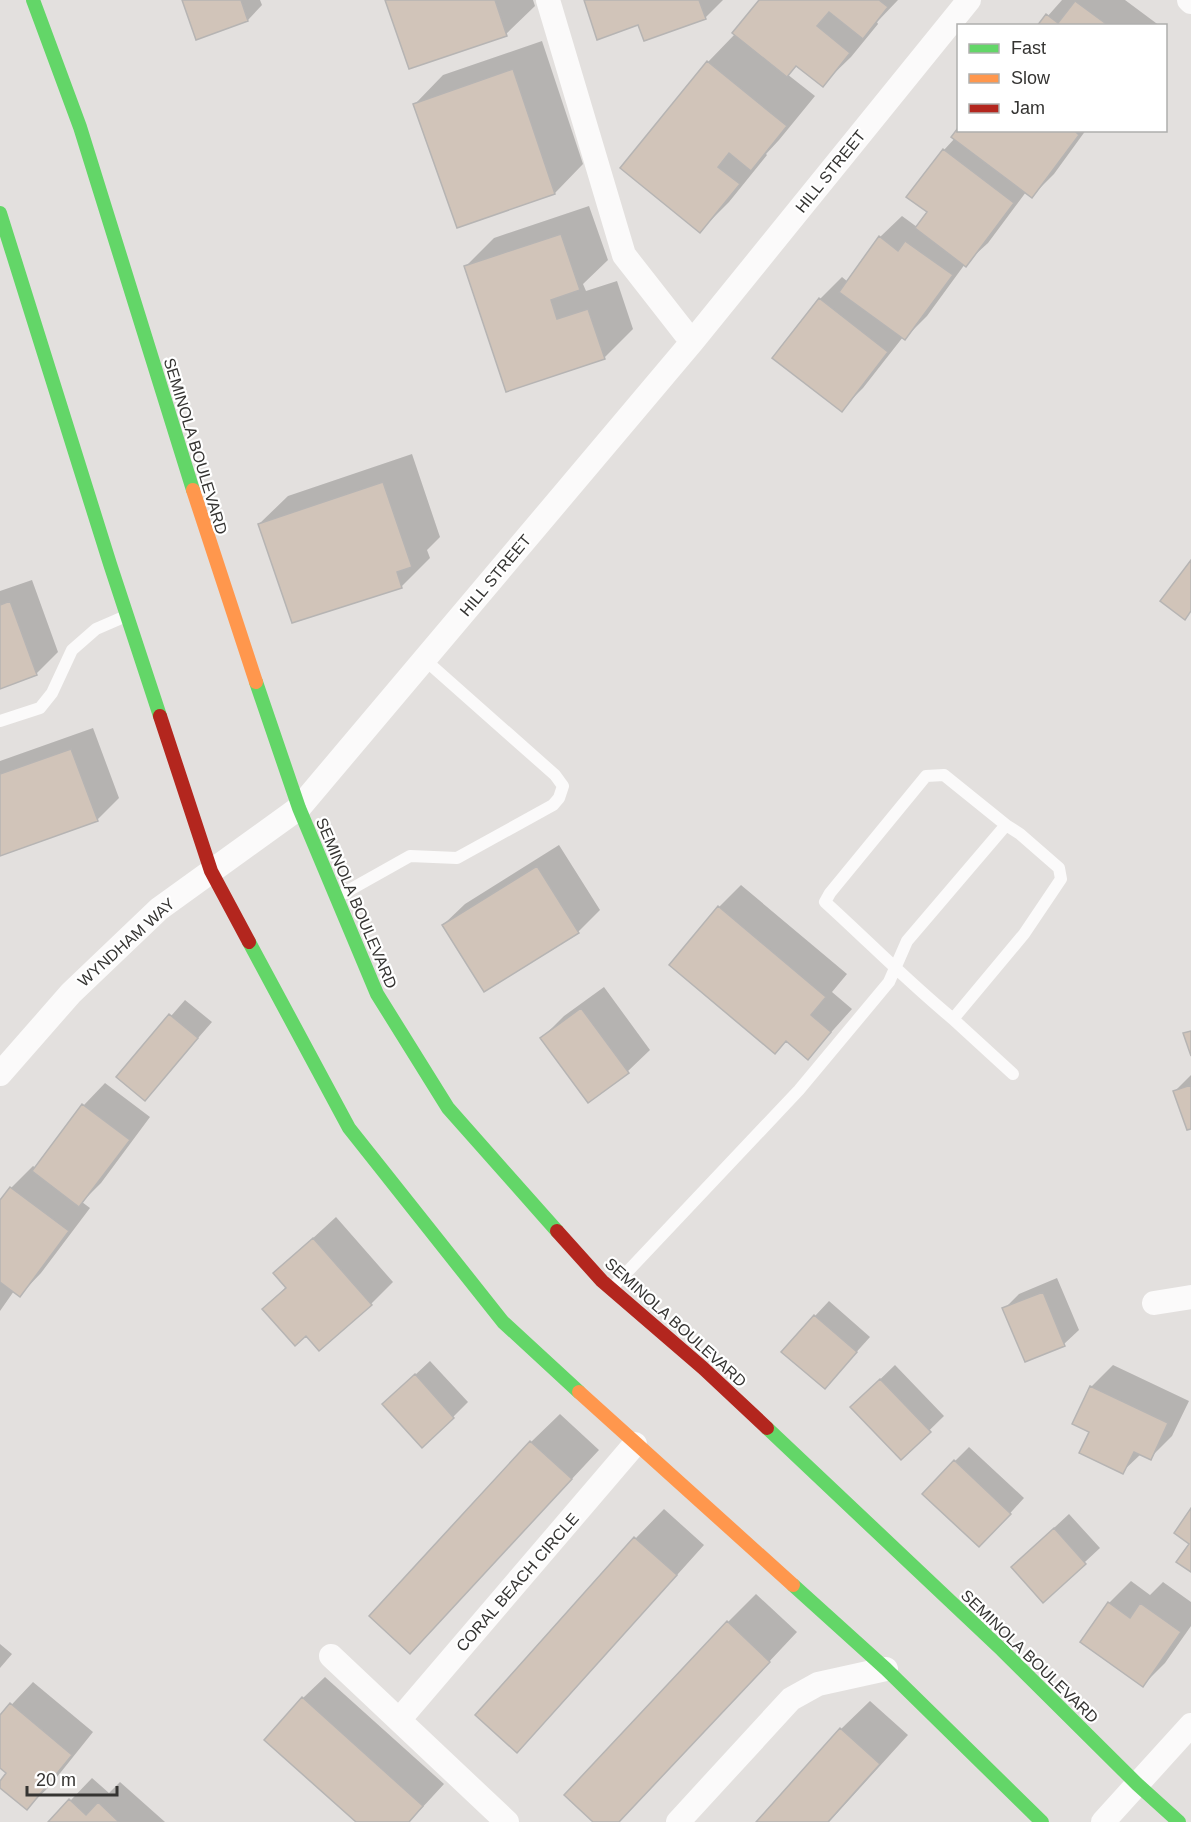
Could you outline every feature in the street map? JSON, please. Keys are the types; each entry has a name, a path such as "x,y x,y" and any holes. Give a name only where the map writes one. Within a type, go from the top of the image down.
{"main road":[{"name":"SEMINOLA BOULEVARD","path":"33,0 80,127 216,565 298,808 377,994 448,1108 602,1281 703,1368 1002,1650 1137,1784 1179,1822"},
{"path":"0,213 127,616 211,871 349,1128 502,1322 886,1669 1042,1822"}],"street":[{"path":"548,0 624,255 692,342"},
{"name":"HILL STREET","path":"298,808 692,342 969,0"},
{"name":"WYNDHAM WAY","path":"0,1074 79,985 159,909 298,808"},
{"path":"1154,1303 1191,1297"},
{"name":"CORAL BEACH CIRCLE","path":"399,1720 635,1444"},
{"path":"331,1656 507,1822"},
{"path":"678,1822 791,1700 818,1684 886,1669"},
{"path":"1102,1822 1191,1725"}],"lane":[{"path":"0,721 40,708 52,693 72,650 96,629 127,616"},
{"path":"336,897 410,856 457,858 553,805 559,798 563,786 555,774 424,659"},
{"path":"953,1019 1024,934 1061,879 1059,868 1020,834 944,775 926,776 825,902 1012,1074"},
{"path":"612,1288 799,1090 889,982 907,941 1006,825"}],"building":[{"path":"182,0 241,0 248,21 196,40"},
{"path":"385,0 495,0 507,36 409,69"},
{"path":"584,0 699,0 706,19 644,41 638,25 597,40"},
{"path":"759,0 879,0 888,7 863,39 829,12 817,26 850,53 823,87 796,66 787,77 732,33"},
{"path":"1075,1 1106,24 1038,24 1046,14 1058,23"},
{"path":"707,61 787,126 751,171 729,153 718,167 740,184 700,233 620,168"},
{"path":"513,69 555,194 457,228 413,104"},
{"path":"957,129 957,132 1076,132 1079,135 1032,198 951,137"},
{"path":"943,149 1014,203 966,267 915,228 927,212 906,197"},
{"path":"561,234 580,290 551,300 557,319 588,309 605,359 506,392 464,266"},
{"path":"879,236 898,251 905,241 953,275 905,340 839,292"},
{"path":"819,298 888,352 842,412 772,358"},
{"path":"383,482 412,567 397,572 402,588 292,623 258,524"},
{"path":"1191,560 1191,611 1185,620 1160,601"},
{"path":"10,601 37,675 0,689 0,605"},
{"path":"71,749 98,821 0,856 0,774"},
{"path":"537,866 579,933 484,992 442,925"},
{"path":"718,906 826,997 811,1015 831,1032 808,1060 786,1041 775,1054 669,965"},
{"path":"581,1008 629,1073 588,1103 540,1038"},
{"path":"169,1014 198,1038 145,1101 116,1077"},
{"path":"1191,1031 1191,1056 1183,1033"},
{"path":"1191,1085 1191,1129 1187,1130 1173,1091"},
{"path":"82,1104 130,1140 79,1207 32,1171"},
{"path":"10,1187 69,1231 20,1297 0,1282 0,1200"},
{"path":"313,1238 372,1305 319,1351 306,1336 295,1346 262,1309 286,1288 273,1273"},
{"path":"1043,1292 1065,1346 1025,1362 1002,1308"},
{"path":"814,1315 857,1352 825,1389 781,1352"},
{"path":"415,1374 454,1418 422,1448 382,1404"},
{"path":"880,1379 931,1432 901,1460 850,1407"},
{"path":"1090,1386 1168,1423 1151,1460 1134,1452 1123,1474 1079,1453 1089,1432 1072,1424"},
{"path":"530,1441 572,1479 410,1654 369,1616"},
{"path":"954,1460 1011,1514 979,1547 922,1494"},
{"path":"1191,1508 1191,1572 1176,1562 1189,1544 1174,1533"},
{"path":"1054,1528 1086,1564 1043,1603 1011,1567"},
{"path":"634,1537 677,1575 517,1753 475,1715"},
{"path":"1108,1602 1130,1618 1140,1603 1181,1632 1143,1687 1080,1642"},
{"path":"727,1621 770,1662 619,1822 593,1822 564,1795"},
{"path":"302,1697 423,1806 409,1822 356,1822 264,1740"},
{"path":"10,1703 72,1755 27,1810 0,1788 0,1781 6,1773 0,1768 0,1715"},
{"path":"840,1728 880,1764 828,1822 756,1822"},
{"path":"69,1799 86,1815 98,1802 119,1822 48,1822"}],"traffic: fast":[{"path":"33,0 80,127 193,490"},
{"path":"0,213 160,716"},
{"path":"256,682 299,808 377,994 448,1108 557,1231"},
{"path":"249,942 349,1128 503,1322 579,1392"},
{"path":"767,1428 1002,1650 1137,1784 1179,1822"},
{"path":"793,1585 886,1669 1042,1822"}],"traffic: slow":[{"path":"193,490 256,682"},
{"path":"579,1392 793,1585"}],"traffic: jam":[{"path":"160,716 211,871 249,942"},
{"path":"557,1231 602,1281 703,1368 767,1428"}]}
